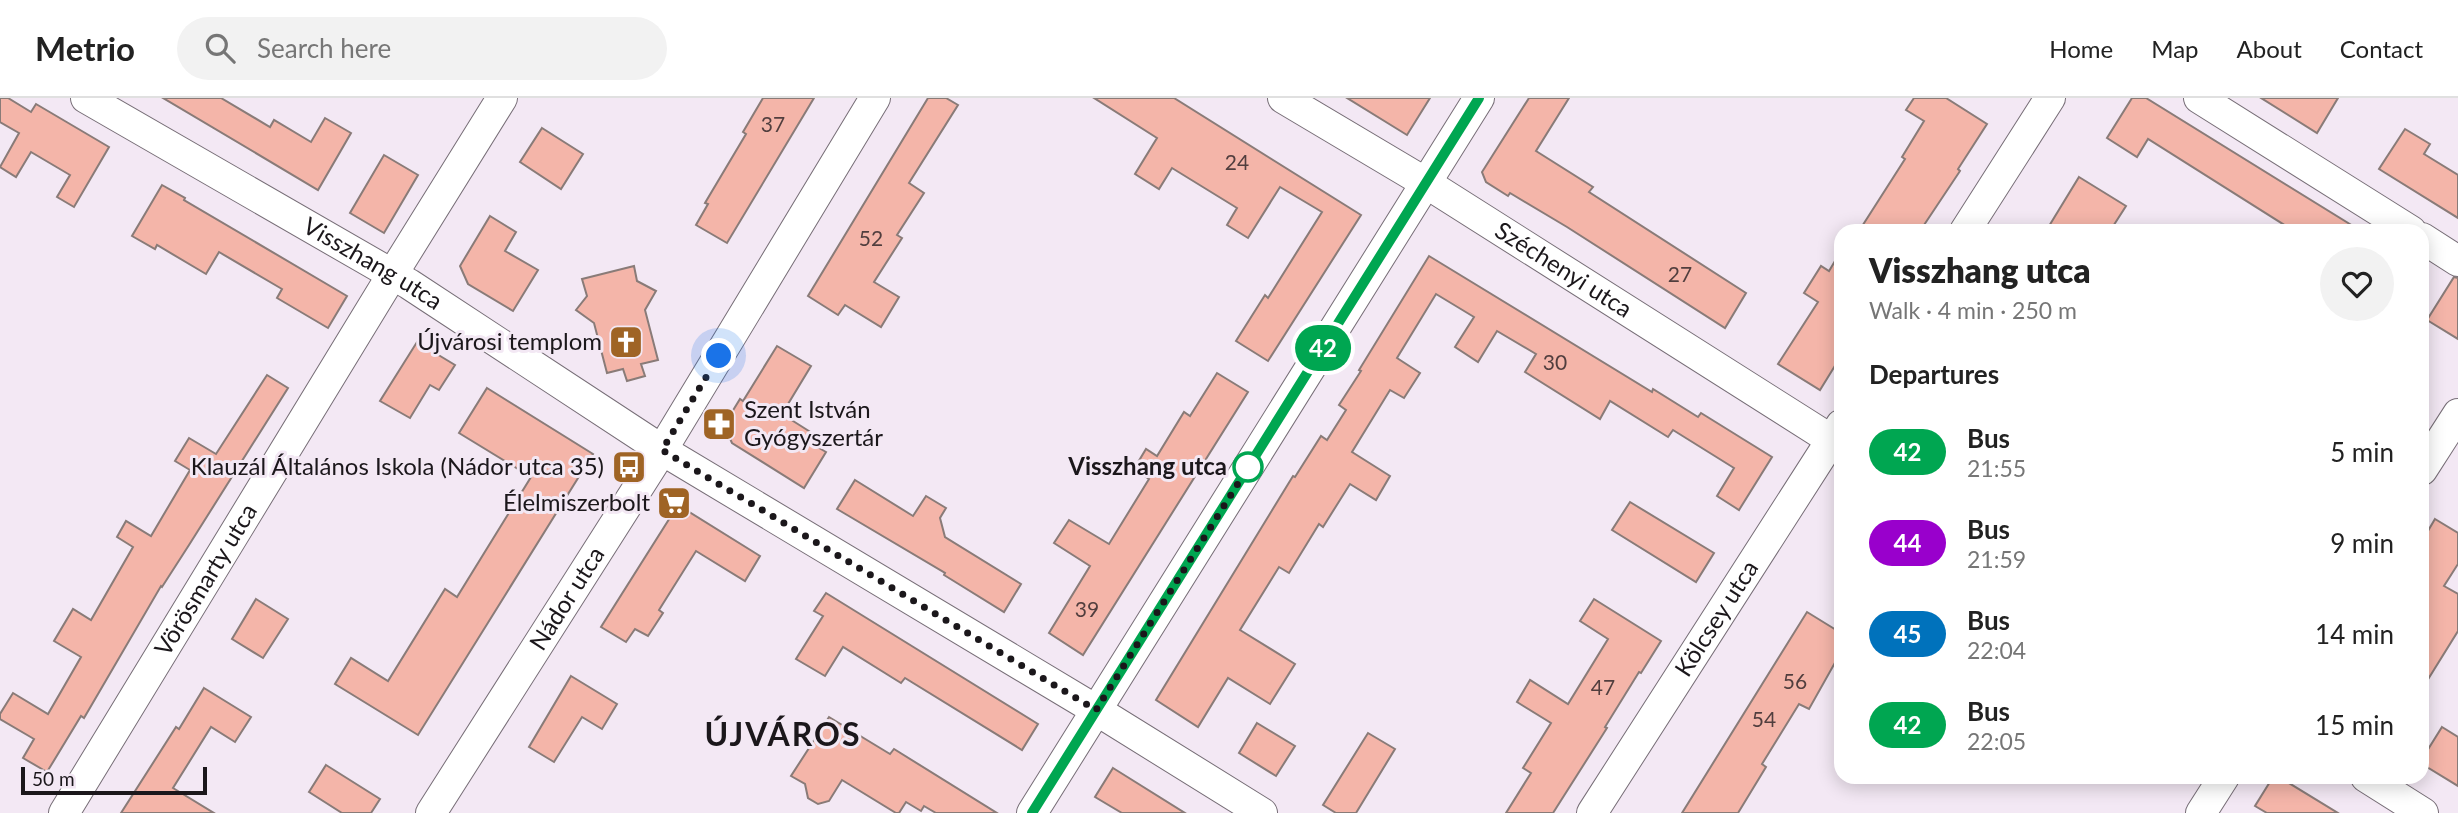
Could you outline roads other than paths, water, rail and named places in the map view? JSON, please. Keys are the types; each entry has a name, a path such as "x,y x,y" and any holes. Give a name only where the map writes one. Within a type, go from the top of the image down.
{"street":[{"name":"Visszhang utca","path":"86,98 392,275 662,450 1096,710 1262,813"},
{"name":"Vörösmarty utca","path":"64,813 502,98"},
{"name":"Nádor utca","path":"431,813 662,450 875,98"},
{"name":"Széchenyi utca","path":"1283,98 1834,435"},
{"path":"1032,813 1479,98"},
{"path":"1969,224 2050,98"},
{"path":"2199,98 2400,224"},
{"path":"2429,242 2458,261"},
{"path":"2429,459 2458,414"},
{"name":"Kölcsey utca","path":"1592,813 1834,443"},
{"path":"2201,813 2220,784"},
{"path":"2377,784 2423,813"}],"place":[{"name":"Újvárosi templom","path":"626,342"},
{"name":"Szent István Gyógyszertár","path":"719,424"},
{"name":"Klauzál Általános Iskola (Nádor utca 35)","path":"629,467"},
{"name":"Visszhang utca","path":"1248,467"},
{"name":"Élelmiszerbolt","path":"674,503"}],"district":[{"name":"ÚJVÁROS","path":"783,735"}]}
